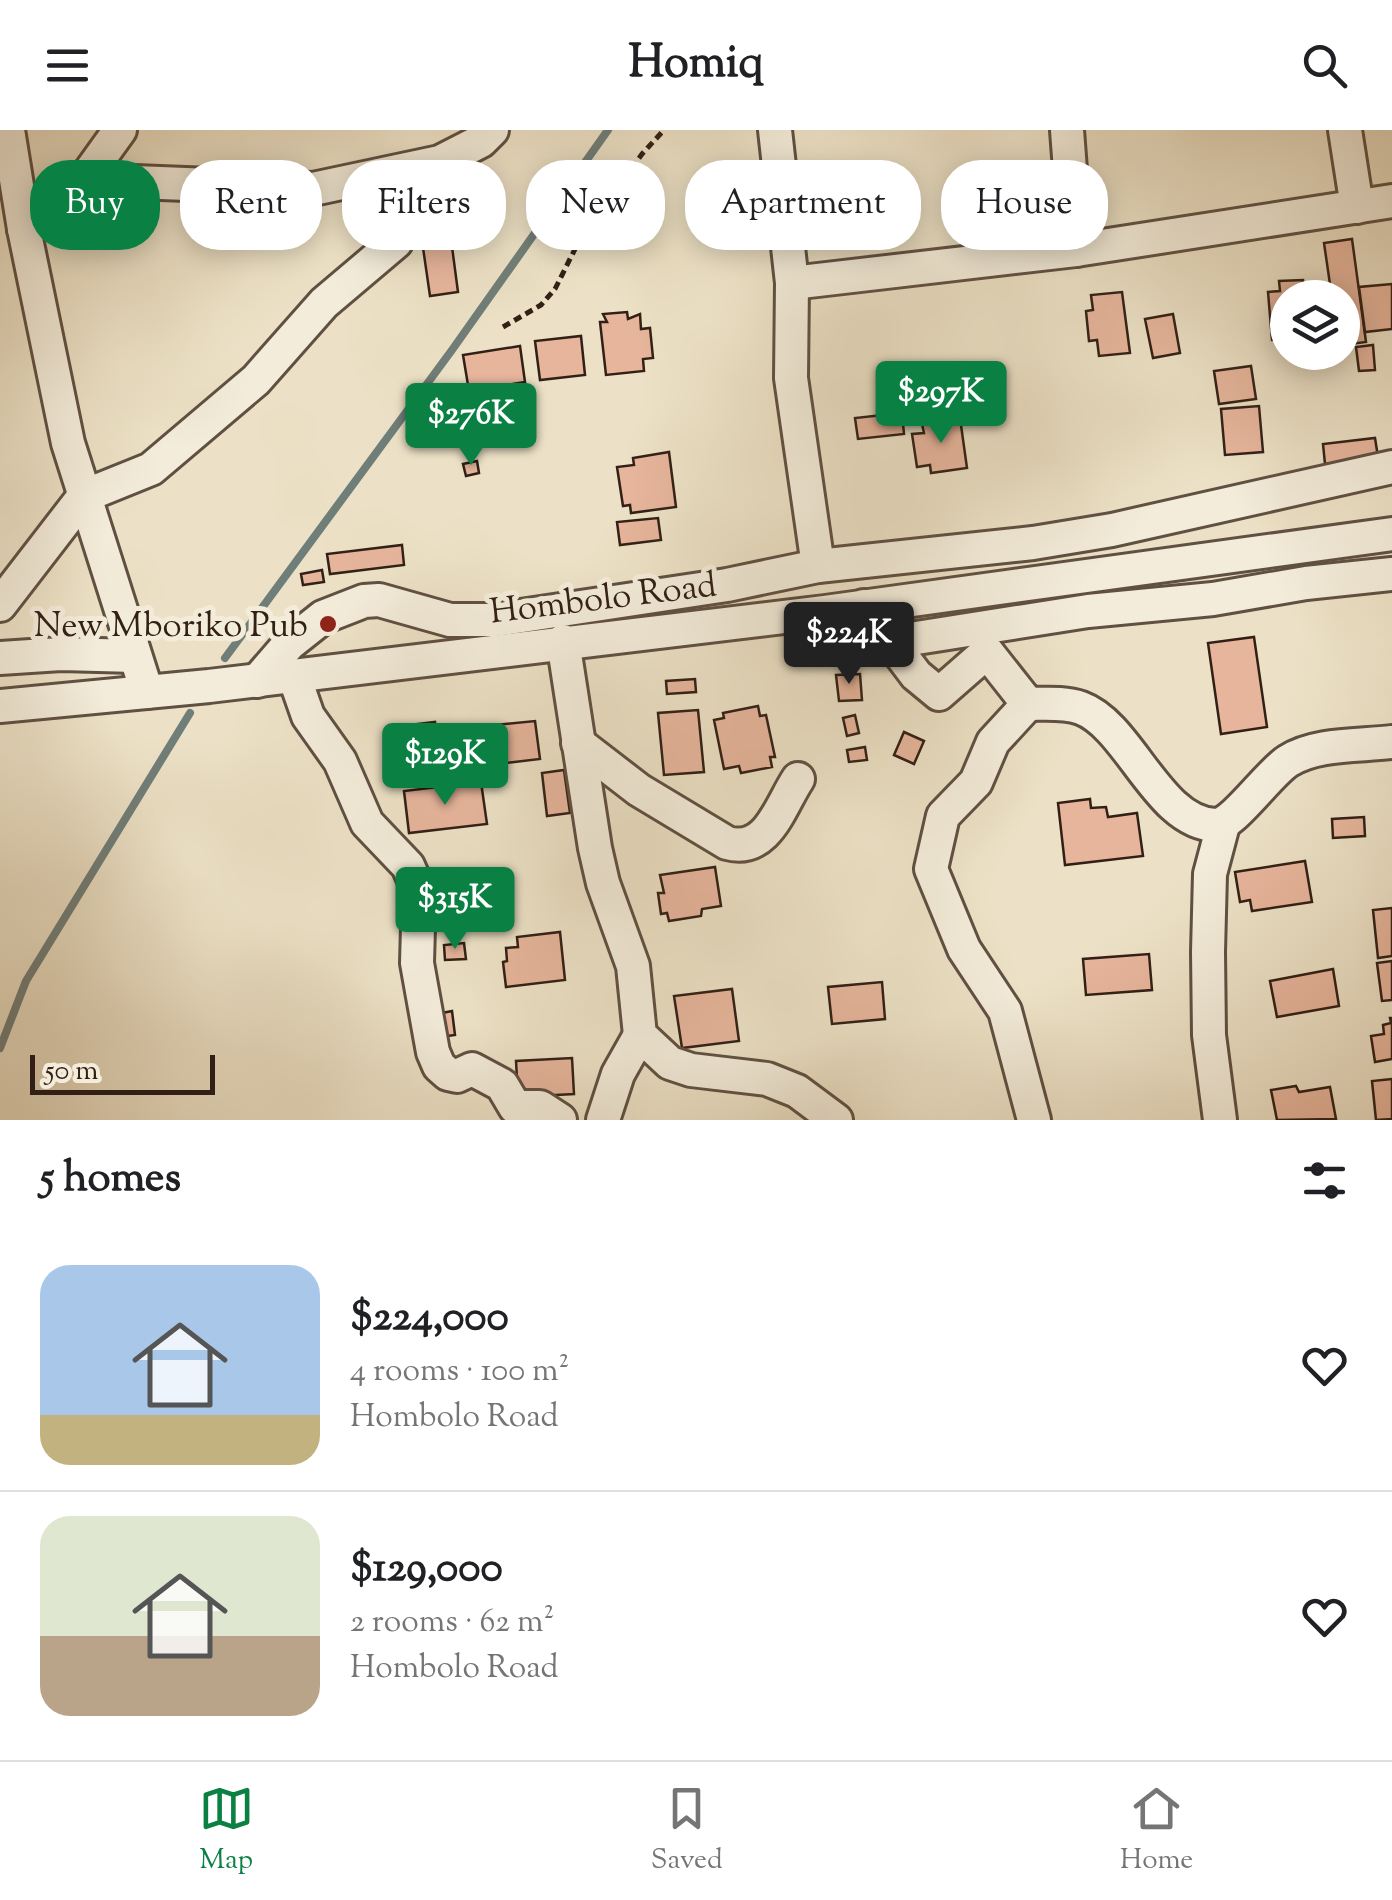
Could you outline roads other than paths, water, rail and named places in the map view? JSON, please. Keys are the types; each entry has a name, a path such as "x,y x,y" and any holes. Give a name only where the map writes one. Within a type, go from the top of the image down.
{"street":[{"path":"8,130 8,180 25,236 61,415 147,692"},
{"path":"160,183 313,188 440,162 481,141 492,130"},
{"path":"776,130 792,283 791,378 818,566"},
{"path":"1067,130 1069,160"},
{"path":"1346,130 1356,207"},
{"path":"99,160 120,132"},
{"path":"1108,245 1392,200"},
{"path":"0,265 30,231"},
{"path":"0,605 84,496 152,469 256,380 324,303 387,250"},
{"path":"792,283 1076,250"},
{"path":"257,680 289,644 323,617 364,601 379,600 450,620 495,620 726,585 818,566 1032,543 1112,530 1392,467"},
{"name":"Hombolo Road","path":"0,706 294,676 864,606 1392,534"},
{"path":"891,642 1073,613 1213,599 1392,574"},
{"path":"864,606 916,675 939,694 987,652 1028,704"},
{"path":"562,641 603,883 633,966 640,1035 618,1074 603,1120"},
{"path":"0,658 61,654 135,656"},
{"path":"294,676 308,716 340,761 367,823 408,866 419,891 417,964 439,1066 457,1076 472,1070 502,1085 515,1108 540,1107 560,1120"},
{"path":"1034,1120 1005,1012 964,949 931,869 944,816 976,782 993,742 1028,704 1062,704 1091,713 1110,729 1147,778 1176,805 1196,820 1223,826"},
{"path":"578,742 639,790 737,846 753,844 764,836 798,779"},
{"path":"1220,1120 1209,1035 1208,952 1210,874 1223,826 1286,762 1308,751 1392,742"},
{"path":"640,1035 670,1063 691,1070 767,1079 797,1091 836,1120"}],"waterway":[{"path":"225,658 608,130"},
{"path":"0,1048 26,981 190,713"}],"place":[{"name":"New Mboriko Pub","path":"328,624"}]}
